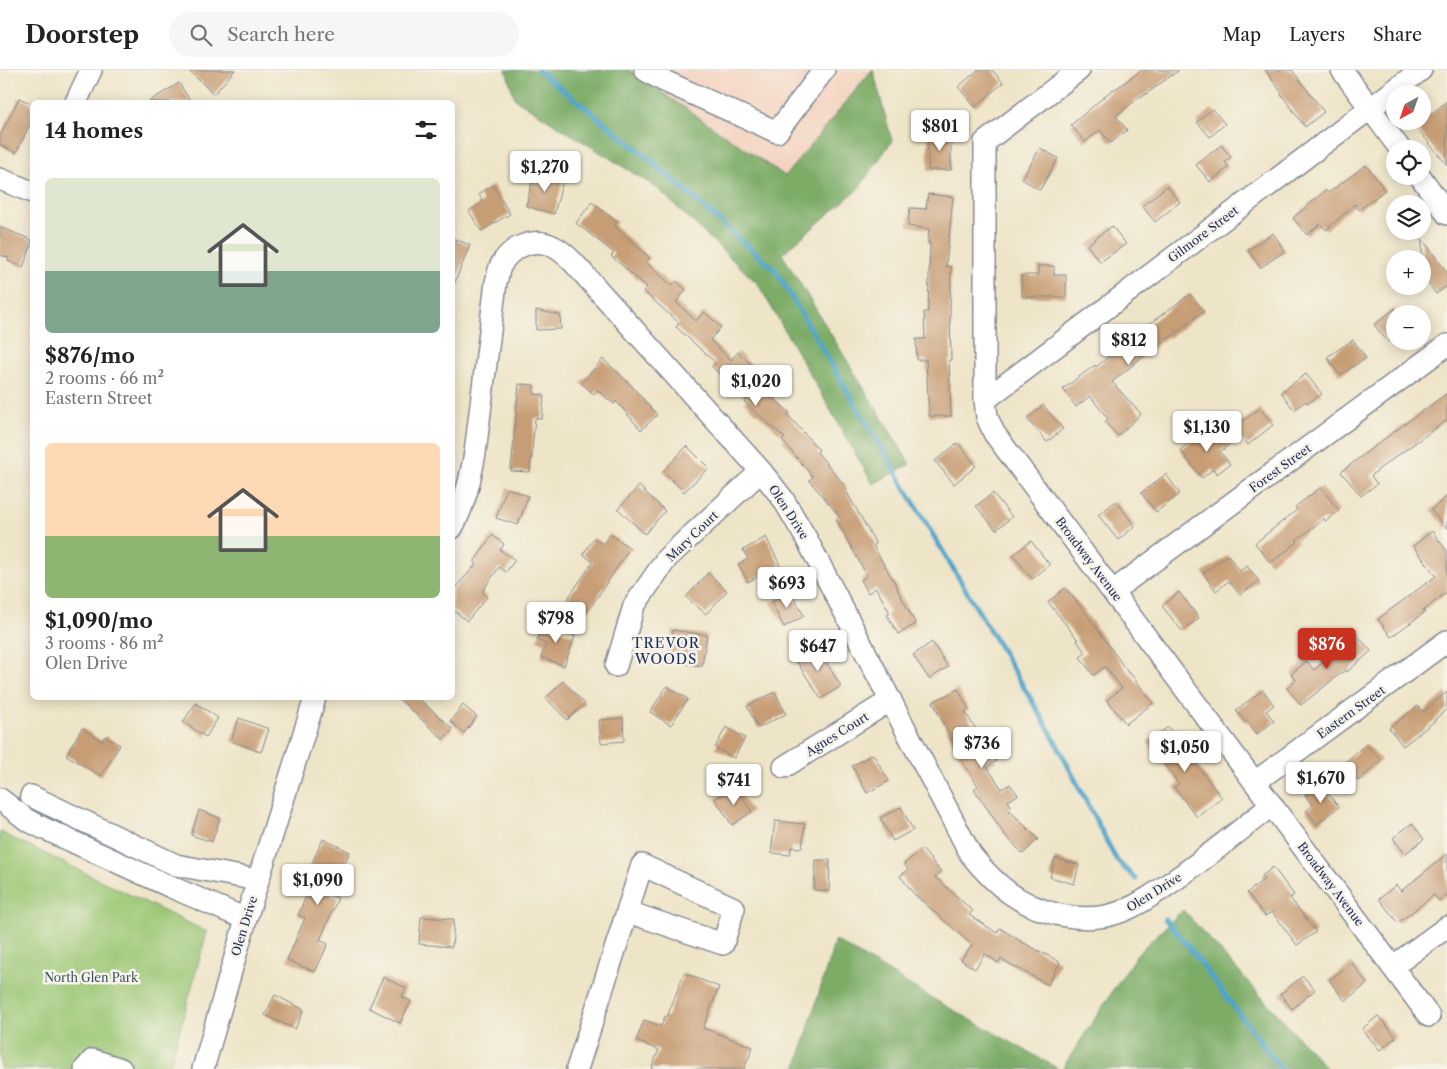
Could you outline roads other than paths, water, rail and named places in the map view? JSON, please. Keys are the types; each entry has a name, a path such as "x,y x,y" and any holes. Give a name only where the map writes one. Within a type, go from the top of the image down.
{"street":[{"path":"77,100 91,70"},
{"path":"645,70 662,80 777,132 824,70"},
{"name":"Broadway Avenue","path":"1080,70 985,142 985,400 987,417 994,433 1429,1016"},
{"path":"1342,70 1394,140"},
{"name":"Gilmore Street","path":"985,400 1421,70"},
{"path":"0,179 30,191"},
{"path":"1426,185 1447,214"},
{"name":"Olen Drive","path":"455,522 466,498 471,476 496,282 500,267 505,259 522,246 532,243 545,243 554,246 573,262 761,471 783,499 891,700 971,855 986,874 1010,894 1034,907 1053,913 1071,917 1105,917 1134,906 1156,893 1272,805"},
{"name":"Forest Street","path":"1113,591 1447,345"},
{"name":"Mary Court","path":"616,666 634,606 667,558 761,471"},
{"name":"Eastern Street","path":"1255,782 1447,641"},
{"name":"Olen Drive","path":"203,1069 246,919 314,700"},
{"name":"Agnes Court","path":"784,767 891,700"},
{"path":"31,796 176,865 258,880"},
{"path":"0,800 27,820 43,828 246,919"},
{"path":"577,1069 642,865 734,908 723,944 628,912"},
{"path":"1392,967 1447,927"},
{"path":"85,1069 93,1060 121,1069"}],"waterway":[{"path":"538,70 641,152 776,271 1051,733 1117,861 1136,879"},
{"path":"1165,919 1281,1069"}],"district":[{"name":"TREVOR WOODS","path":"666,652"}],"park label":[{"name":"North Glen Park","path":"91,977"}]}
